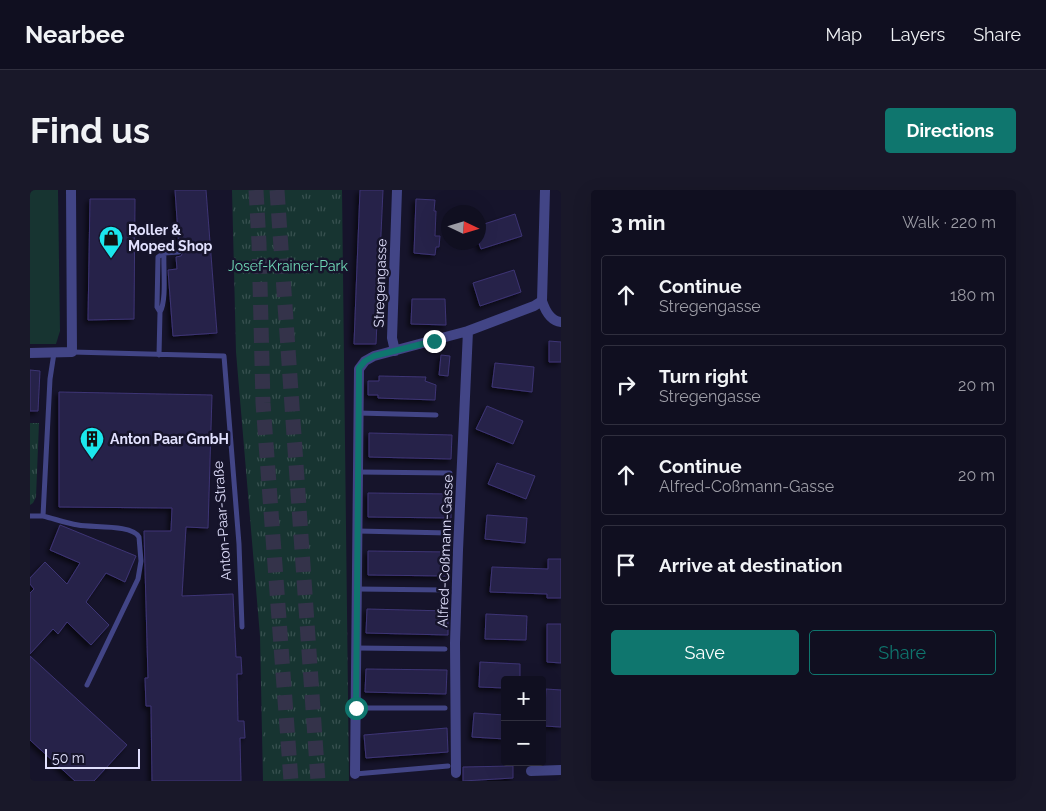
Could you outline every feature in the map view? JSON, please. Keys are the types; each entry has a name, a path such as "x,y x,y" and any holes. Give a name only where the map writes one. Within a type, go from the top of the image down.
{"street":[{"path":"71,190 72,352"},
{"name":"Stregengasse","path":"395,351 392,338 397,190"},
{"path":"545,190 542,301 549,315 557,322 561,322"},
{"path":"355,774 359,368 370,358 468,330 534,306 542,301"},
{"name":"Alfred-Coßmann-Gasse","path":"452,769 457,568 468,330"},
{"name":"Anton-Paar-Straße","path":"30,353 72,352"},
{"path":"531,771 561,770"}],"lane":[{"path":"160,312 157,307 158,257 164,253 179,252"},
{"path":"159,355 160,312 163,307 167,281 164,253"},
{"path":"43,516 50,379 54,352"},
{"name":"Anton-Paar-Straße","path":"72,352 224,356 239,544 242,627"},
{"path":"358,413 436,415"},
{"path":"358,472 450,473"},
{"path":"30,516 43,516 80,526 129,530 139,537 141,561 138,579 87,685"},
{"path":"357,531 449,533"},
{"path":"357,589 446,590"},
{"path":"356,648 445,649"},
{"path":"356,708 445,708"},
{"path":"355,774 452,769"}],"green space":[{"path":"30,190 58,190 60,331 56,344 30,344"},
{"name":"Josef-Krainer-Park","path":"232,190 342,190 349,781 263,781 260,636 236,352"},
{"path":"30,423 39,423 36,497 30,505"}],"building":[{"path":"175,190 206,190 217,333 173,336 168,270 177,269 176,257 181,256 183,252 179,248"},
{"path":"360,190 383,190 376,344 354,344"},
{"name":"Roller & Moped Shop","path":"90,199 135,199 134,319 88,320"},
{"path":"416,199 435,200 435,236 440,236 439,247 436,247 435,255 414,253"},
{"path":"515,214 522,236 486,247 486,223"},
{"path":"514,270 521,292 480,306 473,283"},
{"path":"412,299 445,299 446,325 411,324"},
{"path":"549,341 561,342 561,362 549,362"},
{"path":"441,355 450,356 448,376 439,375"},
{"path":"495,363 534,367 532,392 492,387"},
{"path":"30,370 40,371 38,411 30,411"},
{"path":"379,376 426,377 425,381 436,385 435,400 378,398 378,395 368,395 368,381 379,381"},
{"path":"59,392 212,395 208,528 186,527 182,596 233,594 236,657 241,657 242,674 237,674 238,721 244,721 245,738 240,738 241,781 152,781 151,706 146,706 145,678 148,678 144,531 171,531 172,508 59,507"},
{"path":"487,406 523,421 513,444 476,429"},
{"path":"369,433 452,435 451,459 369,457"},
{"path":"497,463 535,476 526,499 488,484"},
{"path":"368,493 451,494 451,518 368,517"},
{"path":"487,515 527,518 525,543 485,539"},
{"path":"60,525 136,556 125,582 106,573 86,602 109,625 91,645 67,622 58,634 53,629 30,654 30,593 34,589 30,584 30,578 45,562 67,584 80,563 50,550"},
{"path":"368,551 449,552 448,576 368,575"},
{"path":"548,559 561,559 561,598 547,598 547,594 490,592 492,567 548,569"},
{"path":"367,609 448,611 448,635 366,633"},
{"path":"486,614 527,616 526,640 485,639"},
{"path":"547,624 561,624 561,663 547,662"},
{"path":"30,656 127,745 94,781 75,781 30,740"},
{"path":"480,662 520,664 520,676 501,676 501,688 479,687"},
{"path":"366,669 447,670 446,694 365,692"},
{"path":"546,689 561,690 561,727 546,726"},
{"path":"474,713 501,715 501,739 472,737"},
{"path":"447,728 448,752 366,758 364,735"},
{"path":"513,766 513,778 463,781 463,767"}],"tunnel":[{"path":"256,190 263,403 291,781"},
{"path":"277,190 318,781"}],"place":[{"name":"Roller & Moped Shop","path":"111,259"},
{"name":"Anton Paar GmbH","path":"92,460"}],"route":[{"path":"356,708 359,368 365,361 374,356 434,341"}]}
